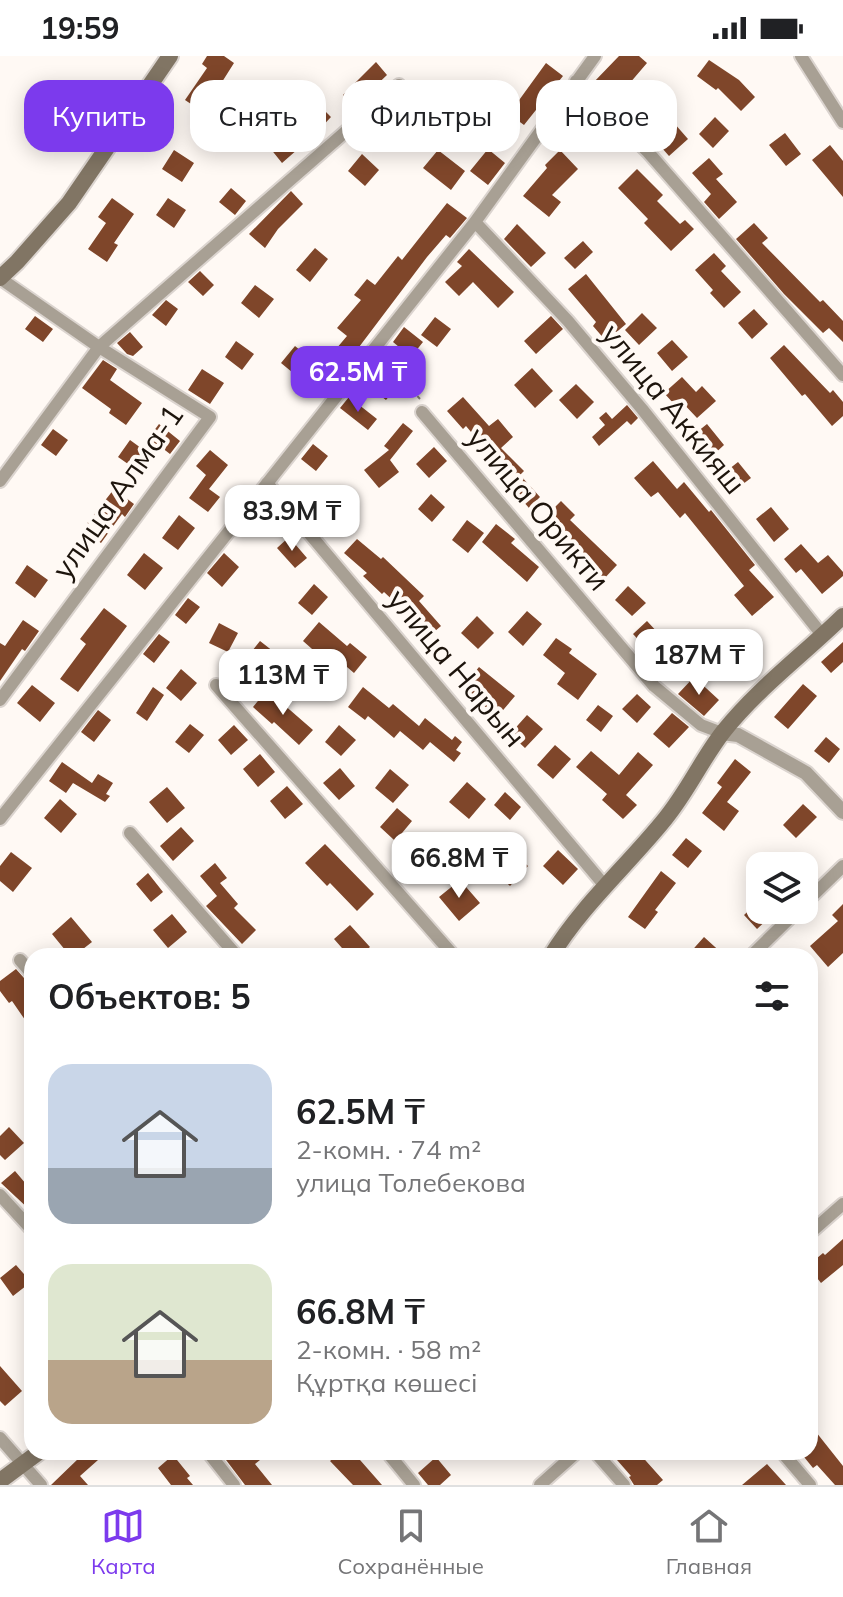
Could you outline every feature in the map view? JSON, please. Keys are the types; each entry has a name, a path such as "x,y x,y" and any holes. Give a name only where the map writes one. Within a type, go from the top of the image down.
{"main road":[{"path":"1,278 69,203 170,56"},
{"path":"557,948 605,886 665,819 722,733 758,692 843,616"},
{"path":"0,1481 28,1460"}],"street":[{"path":"577,80 595,56"},
{"path":"801,56 843,122"},
{"path":"2,473 99,347 342,135"},
{"path":"0,819 475,222 536,137"},
{"path":"648,152 843,375"},
{"name":"улица Аккияш","path":"475,222 568,321 642,409 823,636"},
{"name":"улица Алма-1","path":"0,700 210,417 99,347 1,278"},
{"name":"улица Орикти","path":"422,412 654,686 701,725 722,733"},
{"name":"улица Нарын","path":"267,483 605,886"},
{"path":"216,685 447,948"},
{"path":"722,733 738,735 806,773 843,812"},
{"path":"130,833 230,948"},
{"path":"818,890 843,866"},
{"path":"759,948 784,924"},
{"path":"20,960 24,965"},
{"path":"0,1195 24,1221"},
{"path":"818,1226 843,1204"},
{"path":"0,1438 41,1485"},
{"path":"214,1460 234,1485"},
{"path":"394,1460 414,1485"},
{"path":"540,1485 568,1460"},
{"path":"602,1460 624,1485"},
{"path":"789,1460 810,1485"}],"path":[{"path":"374,350 424,404 422,412"}],"building":[{"path":"207,56 224,56 234,63 223,80 199,80 207,68 202,64"},
{"path":"619,56 639,56 647,63 632,80 596,80"},
{"path":"709,60 739,80 755,97 741,111 718,88 716,90 697,76"},
{"path":"376,62 387,75 382,80 358,80"},
{"path":"546,63 563,76 560,80 536,80 536,110 524,125 520,122 520,99"},
{"path":"715,117 729,131 713,148 699,134"},
{"path":"677,126 688,139 677,149"},
{"path":"785,133 801,154 786,166 769,145"},
{"path":"830,145 843,161 843,197 812,160"},
{"path":"174,150 194,163 182,182 162,169"},
{"path":"273,152 295,152 282,163"},
{"path":"436,152 441,152 465,171 451,190 423,168"},
{"path":"486,152 492,152 505,163 488,185 470,171"},
{"path":"562,152 578,169 552,195 561,202 549,217 523,196 547,168 545,165"},
{"path":"362,154 379,170 365,186 348,171"},
{"path":"709,158 723,174 716,179 737,202 719,219 704,202 711,194 692,173"},
{"path":"637,169 663,195 657,201 680,224 685,220 694,229 671,251 644,223 648,219 618,188"},
{"path":"231,188 246,201 235,215 219,202"},
{"path":"291,191 303,204 278,229 265,248 249,234"},
{"path":"112,198 134,214 114,243 118,245 107,262 88,249 106,223 98,217"},
{"path":"168,198 186,210 174,228 156,215"},
{"path":"447,203 467,218 450,238 446,235 427,257 350,359 353,361 341,376 325,362 347,336 337,328 361,300 354,295 367,279 375,285 398,256 402,260"},
{"path":"754,223 768,238 762,243 843,321 843,342 829,328 823,333 736,239"},
{"path":"517,224 546,253 531,267 504,239"},
{"path":"583,241 593,252 575,269 564,258"},
{"path":"315,248 328,259 310,282 296,270"},
{"path":"469,249 514,292 498,308 473,282 459,296 445,282 462,266 457,262"},
{"path":"714,253 726,266 721,271 741,292 724,308 695,270"},
{"path":"200,271 214,285 203,296 188,282"},
{"path":"586,274 626,324 606,341 593,326 596,322 568,289"},
{"path":"255,285 274,299 259,318 241,303"},
{"path":"166,300 178,309 166,326 152,315"},
{"path":"754,309 768,324 752,339 738,323"},
{"path":"642,313 657,328 639,345 625,330"},
{"path":"35,316 53,329 43,342 25,329"},
{"path":"551,316 563,329 536,354 524,341"},
{"path":"435,317 451,329 437,347 421,335"},
{"path":"404,327 423,342 411,357 393,342"},
{"path":"130,332 143,347 133,356 117,343"},
{"path":"672,340 688,357 672,371 657,353"},
{"path":"236,341 254,354 242,370 225,357"},
{"path":"784,345 830,393 833,390 843,402 843,416 832,426 770,358"},
{"path":"295,346 312,360 298,377 281,363"},
{"path":"103,360 117,369 110,380 142,403 126,425 109,413 111,409 82,388"},
{"path":"532,368 553,391 535,408 514,385"},
{"path":"202,369 224,383 210,404 188,390"},
{"path":"381,370 399,384 386,400 368,386"},
{"path":"682,377 696,392 702,386 716,401 697,418 680,400 674,404 664,393"},
{"path":"576,384 594,402 577,419 559,400"},
{"path":"349,397 377,419 368,430 340,408"},
{"path":"463,397 489,426 498,419 513,437 501,448 524,471 520,475 540,497 529,508 509,485 506,489 494,477 502,469 466,426 463,429 447,411"},
{"path":"627,405 638,418 631,425 627,421 599,446 592,437 605,425 599,418 606,412 612,419"},
{"path":"403,423 413,431 390,460 399,472 379,488 364,470 389,450 384,446"},
{"path":"159,424 180,441 170,454 157,444 138,471 118,457 130,440 141,448"},
{"path":"707,424 724,445 710,458 692,436"},
{"path":"53,429 68,440 56,456 41,445"},
{"path":"313,444 328,456 316,471 301,459"},
{"path":"434,447 447,461 429,478 416,464"},
{"path":"210,450 228,465 209,489 220,497 208,512 189,498 206,475 196,466"},
{"path":"653,461 677,489 684,482 755,565 749,570 774,597 752,616 734,595 744,586 685,513 680,518 658,492 651,497 634,478"},
{"path":"738,462 751,478 731,493 719,477"},
{"path":"114,489 134,504 125,517 122,514 101,543 82,530"},
{"path":"431,494 445,507 432,522 418,509"},
{"path":"336,495 350,513 333,527 319,509"},
{"path":"561,501 575,515 570,520 617,565 602,581 566,542 569,538 546,516"},
{"path":"263,502 274,512 256,531 247,523"},
{"path":"771,507 789,529 774,542 756,519"},
{"path":"179,515 195,528 178,550 162,538"},
{"path":"467,520 484,533 468,553 452,540"},
{"path":"496,524 515,539 511,543 539,567 527,582 482,542"},
{"path":"289,537 307,558 295,568 277,548"},
{"path":"357,539 381,559 383,557 424,596 419,601 441,626 421,643 407,626 414,620 363,576 367,573 344,553"},
{"path":"801,544 818,563 828,555 843,572 843,576 822,594 801,569 796,573 784,559"},
{"path":"144,553 163,568 145,590 127,575"},
{"path":"224,553 239,567 222,587 207,573"},
{"path":"27,565 48,580 35,598 15,583"},
{"path":"314,584 328,597 312,615 298,603"},
{"path":"628,586 646,603 632,616 615,600"},
{"path":"188,598 200,607 186,624 175,615"},
{"path":"104,608 127,626 78,692 60,679 86,644 80,639"},
{"path":"527,611 542,624 523,646 508,632"},
{"path":"477,616 494,633 478,649 461,633"},
{"path":"23,620 39,631 0,681 0,643 5,646"},
{"path":"647,621 659,634 645,647 633,634"},
{"path":"319,622 347,646 350,643 367,657 354,673 326,649 320,656 303,641"},
{"path":"219,623 238,633 228,652 209,643"},
{"path":"159,634 170,642 154,663 143,654"},
{"path":"556,638 572,649 569,653 597,674 578,700 557,684 565,673 543,655"},
{"path":"260,641 278,655 263,674 245,660"},
{"path":"683,642 699,656 684,674 668,661"},
{"path":"843,642 843,662 831,673 821,662"},
{"path":"479,667 515,696 498,716 461,689"},
{"path":"181,669 197,683 181,701 166,688"},
{"path":"694,677 719,700 704,716 678,694"},
{"path":"803,684 817,696 788,729 774,717"},
{"path":"32,685 55,703 40,722 17,703"},
{"path":"153,687 164,695 147,721 136,713"},
{"path":"363,687 389,708 393,704 419,726 425,718 452,740 455,736 462,742 456,750 461,753 454,762 430,742 423,750 400,731 394,738 368,716 365,720 348,707"},
{"path":"267,690 313,730 299,745 253,707"},
{"path":"637,694 651,707 637,723 622,709"},
{"path":"598,705 613,716 601,732 586,720"},
{"path":"98,710 111,720 94,742 81,732"},
{"path":"672,713 689,727 669,748 653,734"},
{"path":"527,715 543,729 525,748 510,734"},
{"path":"190,724 204,735 189,753 175,742"},
{"path":"234,725 248,740 231,755 218,740"},
{"path":"339,725 356,740 341,756 325,742"},
{"path":"826,737 840,749 829,763 814,751"},
{"path":"555,745 571,759 553,779 537,765"},
{"path":"591,751 619,775 638,752 653,765 626,795 637,805 623,819 602,800 607,794 576,767"},
{"path":"260,754 275,772 258,787 243,769"},
{"path":"735,759 751,772 727,802 739,811 724,831 702,813 722,787 717,783"},
{"path":"62,762 92,783 98,774 113,783 106,794 110,796 105,802 73,783 66,793 49,781"},
{"path":"340,768 355,786 339,800 323,783"},
{"path":"390,769 409,785 393,803 375,788"},
{"path":"467,782 486,799 469,819 449,802"},
{"path":"287,786 303,804 285,819 270,801"},
{"path":"167,787 185,808 167,823 149,802"},
{"path":"505,792 521,807 510,820 494,805"},
{"path":"60,799 77,814 61,833 44,818"},
{"path":"803,804 817,817 796,838 783,825"},
{"path":"397,808 412,821 402,833 432,860 418,875 399,858 406,851 380,827"},
{"path":"181,827 194,841 173,861 160,846"},
{"path":"686,838 702,851 688,868 672,855"},
{"path":"325,844 374,894 357,911 305,863"},
{"path":"509,848 528,866 510,886 491,868"},
{"path":"558,850 578,869 563,885 543,866"},
{"path":"11,852 32,868 13,892 0,881 0,866"},
{"path":"215,863 227,878 220,883 238,904 234,908 256,930 242,944 206,906 217,896 200,876"},
{"path":"661,871 676,883 645,929 628,917"},
{"path":"148,873 163,892 151,902 136,884"},
{"path":"460,880 480,903 459,921 439,897"},
{"path":"843,904 843,953 828,967 818,955 818,948 810,946 838,921 832,915"},
{"path":"172,914 187,932 168,948 153,930"},
{"path":"71,917 92,942 84,948 63,948 52,934"},
{"path":"350,925 370,947 342,948 334,939"},
{"path":"704,937 716,948 694,948"},
{"path":"16,969 24,978 24,1018 12,1001 9,1003 0,991 0,981"},
{"path":"9,1127 24,1143 5,1160 0,1155 0,1136"},
{"path":"15,1171 24,1182 24,1205 1,1183"},
{"path":"843,1239 843,1265 821,1283 818,1279 818,1257 823,1253 825,1255"},
{"path":"16,1265 24,1274 24,1287 13,1296 0,1278"},
{"path":"0,1366 22,1391 5,1406 0,1401"},
{"path":"818,1435 843,1466 843,1485 835,1485 817,1465 813,1468 806,1460 818,1460"},
{"path":"77,1460 98,1460 80,1476 88,1485 51,1485"},
{"path":"167,1460 177,1460 193,1485 171,1485 158,1468"},
{"path":"226,1460 260,1460 255,1464 272,1485 245,1485"},
{"path":"360,1460 382,1485 353,1485 330,1461"},
{"path":"433,1460 438,1460 451,1475 440,1485 428,1485 418,1473"},
{"path":"617,1460 645,1460 663,1480 657,1485 634,1485 631,1476"},
{"path":"767,1464 786,1485 742,1485"}]}
